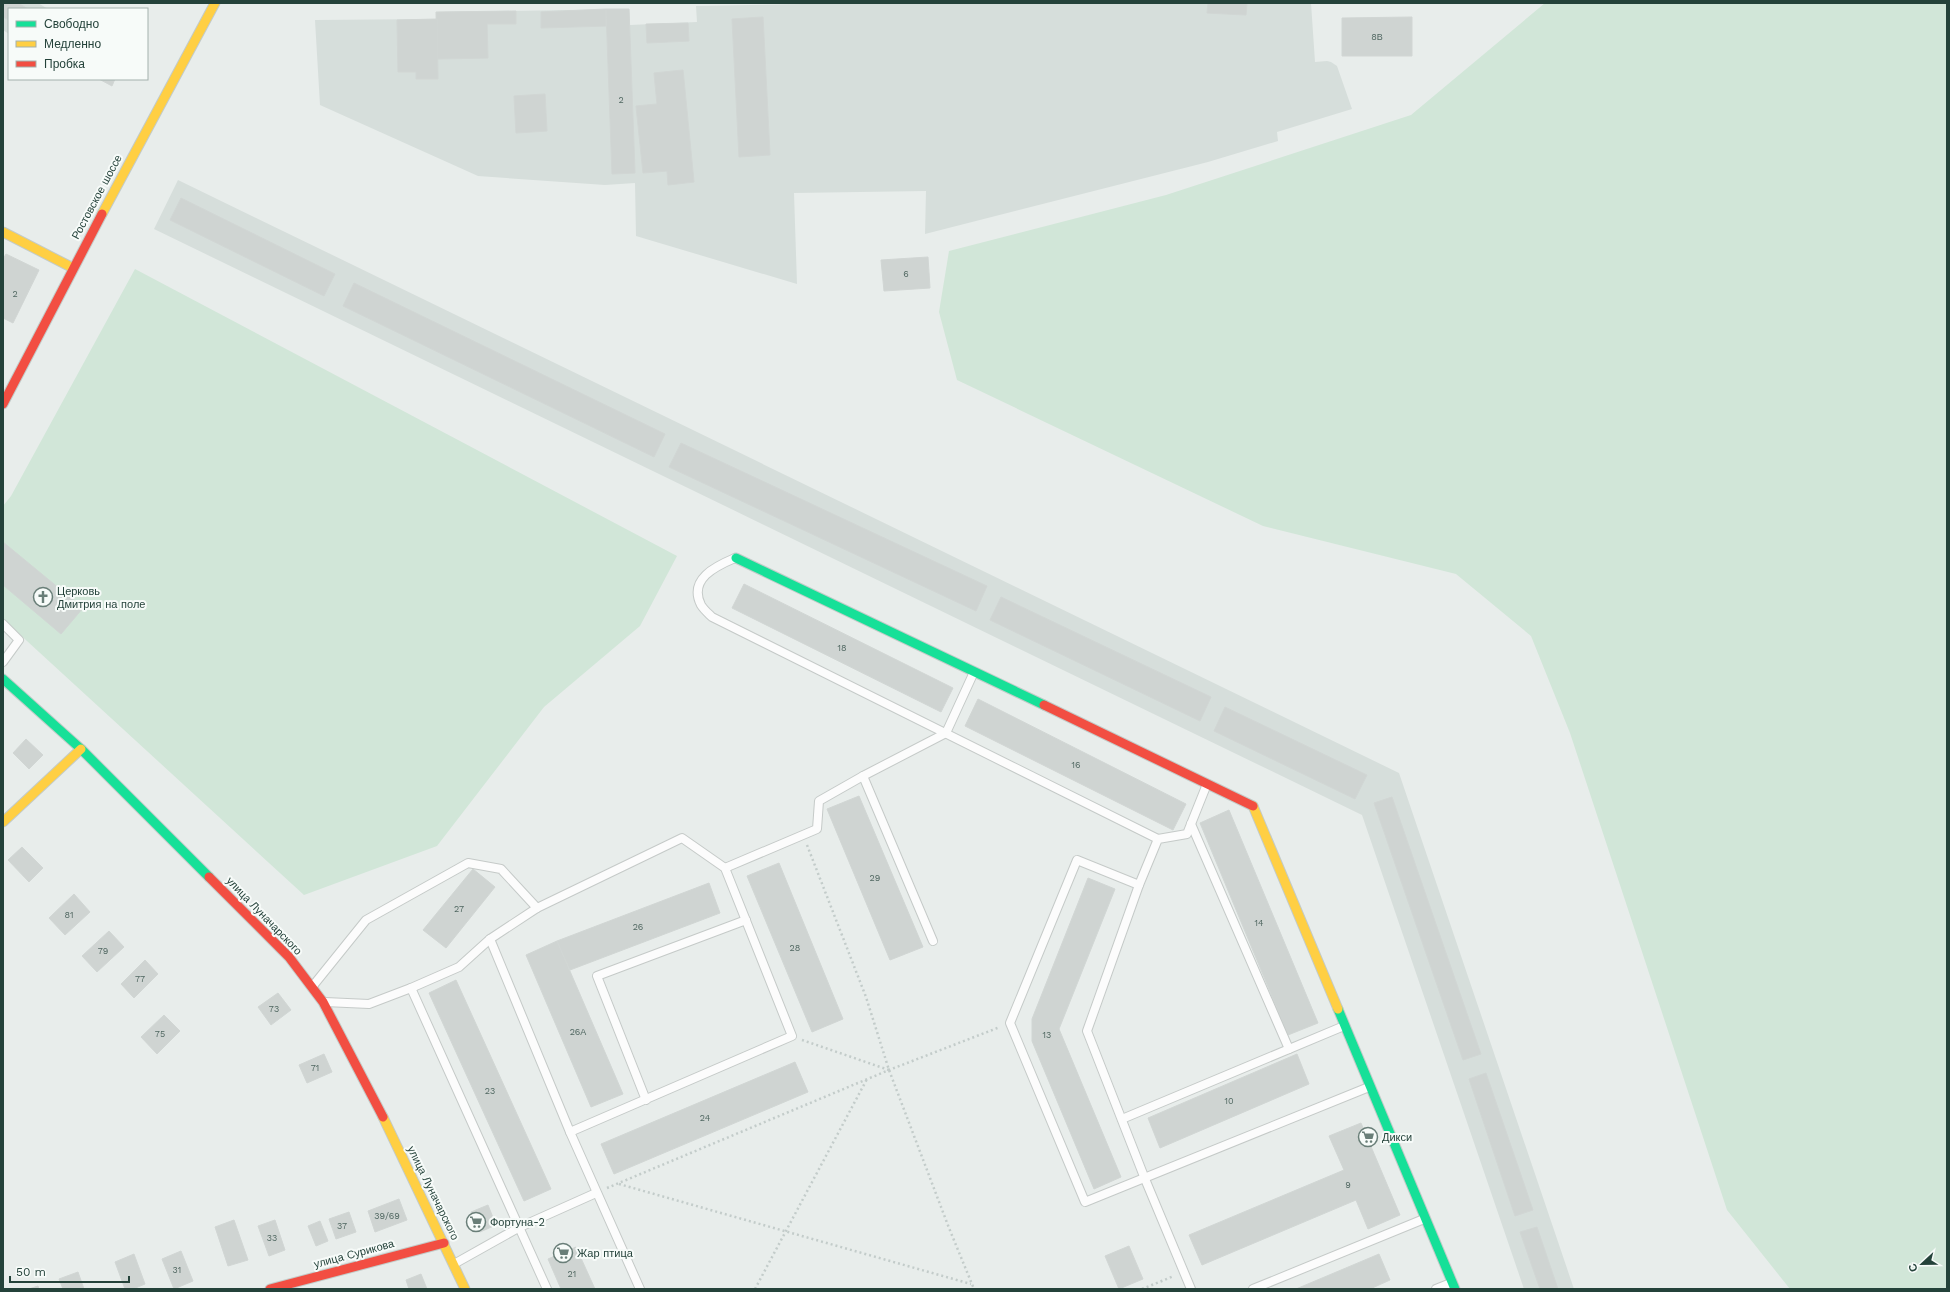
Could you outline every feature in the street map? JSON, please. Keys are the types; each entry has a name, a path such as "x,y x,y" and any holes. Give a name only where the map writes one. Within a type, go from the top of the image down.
{"street":[{"name":"Ростовское шоссе","path":"3,404 73,268 215,3"},
{"path":"3,232 73,268"},
{"path":"736,558 1208,782 1253,805 1453,1286"},
{"name":"улица Луначарского","path":"3,679 81,749 289,957 312,987 323,1002 383,1117 465,1289"},
{"path":"3,822 81,749"},
{"name":"улица Сурикова","path":"270,1289 444,1243"}],"lane":[{"path":"736,558 714,567 701,580 698,592 701,605 712,617 1158,839 1186,834 1208,782"},
{"path":"3,624 19,640 3,662"},
{"path":"725,868 817,829 819,801 863,776 946,733 974,671"},
{"path":"863,776 933,941"},
{"path":"1191,824 1289,1049"},
{"path":"323,1002 369,1004 459,967 490,939 538,908 682,838 725,868 792,1036 570,1132"},
{"path":"1158,839 1139,885 1087,1031 1191,1289"},
{"path":"1139,885 1077,860 1010,1023 1085,1202 1370,1087"},
{"path":"312,987 366,920 468,863 501,868 538,908"},
{"path":"646,1100 597,976 746,920"},
{"path":"490,939 596,1193 640,1289"},
{"path":"411,988 547,1289"},
{"path":"1122,1119 1345,1026"},
{"path":"454,1264 520,1227 596,1193"},
{"path":"1253,1289 1426,1219"},
{"path":"1436,1289 1453,1286"}],"path":[{"path":"803,835 866,997 889,1070 974,1289"},
{"path":"596,1193 889,1070 1010,1023"},
{"path":"792,1036 889,1070"},
{"path":"755,1289 868,1079"},
{"path":"618,1184 971,1284"},
{"path":"1142,1289 1184,1272"}],"shaded area":[{"path":"3,3 38,3 46,8 8,8 8,33 3,30"},
{"path":"858,3 1311,3 1315,62 1327,61 1337,66 1352,109 1277,132 1278,141 1208,162 925,234 926,191 794,193 797,284 636,236 635,183 605,185 478,176 320,105 315,20 436,19 437,12 629,9 630,25 697,22 696,6"},
{"path":"178,180 1399,773 1574,1289 1524,1289 1362,815 154,229"}],"green space":[{"path":"1545,3 1947,3 1947,1289 1790,1289 1727,1210 1570,733 1531,636 1456,574 1263,526 957,380 939,312 949,251 1166,195 1411,115"},
{"path":"135,269 677,556 640,626 544,707 437,846 304,895 3,619 3,506 11,496"}],"building":[{"path":"3,3 18,3 26,8 8,8 8,20 3,17"},
{"path":"1208,3 1247,3 1246,15 1207,13"},
{"path":"606,9 606,26 541,28 541,12"},
{"path":"606,9 629,9 635,173 612,174"},
{"path":"516,11 516,24 487,24 488,58 437,59 436,12"},
{"path":"763,17 770,155 739,157 732,19"},
{"path":"1412,17 1412,56 1342,56 1342,18"},
{"path":"437,19 438,79 416,79 416,72 398,72 397,20"},
{"path":"688,23 689,41 647,43 646,24"},
{"path":"683,70 694,182 668,185 667,171 643,173 636,106 657,104 654,73"},
{"path":"101,80 115,80 112,86"},
{"path":"545,94 547,131 516,133 514,96"},
{"path":"181,198 335,274 324,296 170,220"},
{"path":"6,254 39,270 13,323 3,318 3,259"},
{"path":"928,257 930,288 884,291 881,260"},
{"path":"354,283 665,434 654,457 343,306"},
{"path":"681,443 987,586 976,611 669,467"},
{"name":"Церковь Дмитрия на поле","path":"3,542 83,608 61,634 3,585"},
{"path":"744,584 953,688 941,712 732,608"},
{"path":"1001,597 1211,697 1200,721 990,620"},
{"path":"978,699 1186,804 1173,830 965,726"},
{"path":"1225,707 1367,775 1355,799 1214,731"},
{"path":"26,739 43,755 29,769 13,753"},
{"path":"859,796 923,947 890,960 827,809"},
{"path":"1392,797 1481,1054 1463,1060 1374,803"},
{"path":"1229,810 1318,1023 1288,1035 1200,823"},
{"path":"22,847 43,868 29,882 8,860"},
{"path":"779,863 843,1019 812,1032 747,876"},
{"path":"473,869 495,887 446,948 423,930"},
{"path":"1088,878 1115,889 1059,1029 1121,1177 1094,1189 1032,1041 1032,1019"},
{"path":"709,883 720,913 570,970 557,941"},
{"path":"74,894 90,912 65,935 49,918"},
{"path":"109,931 124,947 97,972 82,956"},
{"path":"557,941 623,1094 591,1107 526,955"},
{"path":"145,960 158,974 134,998 121,984"},
{"path":"456,980 551,1189 524,1201 429,993"},
{"path":"278,993 291,1010 271,1025 258,1007"},
{"path":"164,1015 180,1031 157,1054 141,1037"},
{"path":"324,1054 332,1072 307,1083 299,1065"},
{"path":"1297,1054 1309,1084 1160,1148 1148,1118"},
{"path":"795,1062 808,1092 614,1174 601,1144"},
{"path":"1486,1073 1533,1210 1515,1216 1469,1079"},
{"path":"1361,1123 1400,1215 1368,1229 1356,1200 1202,1265 1189,1235 1344,1170 1329,1136"},
{"path":"399,1199 407,1220 375,1232 368,1211"},
{"path":"488,1205 496,1225 480,1232 471,1212"},
{"path":"349,1212 356,1232 336,1239 329,1219"},
{"path":"234,1220 248,1260 228,1266 215,1227"},
{"path":"275,1220 285,1250 269,1256 258,1226"},
{"path":"320,1221 328,1241 316,1246 308,1226"},
{"path":"1537,1227 1558,1289 1540,1289 1520,1232"},
{"path":"1129,1246 1143,1279 1119,1289 1105,1256"},
{"path":"576,1247 595,1289 561,1289 548,1259"},
{"path":"181,1251 193,1281 174,1289 162,1259"},
{"path":"134,1254 145,1284 133,1289 125,1289 115,1262"},
{"path":"1379,1254 1390,1280 1370,1289 1296,1289"},
{"path":"78,1272 84,1289 63,1289 59,1279"},
{"path":"421,1274 427,1289 409,1289 406,1280"},
{"path":"38,1286 39,1289 29,1289"}],"traffic: fast":[{"path":"736,558 1044,705"},
{"path":"3,679 81,749 209,877"},
{"path":"1338,1009 1455,1289"}],"traffic: slow":[{"path":"102,214 215,3"},
{"path":"3,232 73,268"},
{"path":"3,822 81,749"},
{"path":"1253,806 1338,1009"},
{"path":"383,1117 465,1289"}],"traffic: jam":[{"path":"3,404 102,214"},
{"path":"1044,705 1253,806"},
{"path":"209,877 289,957 323,1002 383,1117"},
{"path":"270,1289 444,1243"}],"place":[{"name":"Церковь Дмитрия на поле","path":"43,597"},
{"name":"Дикси","path":"1368,1137"},
{"name":"Фортуна-2","path":"476,1222"},
{"name":"Жар птица","path":"563,1253"}]}
